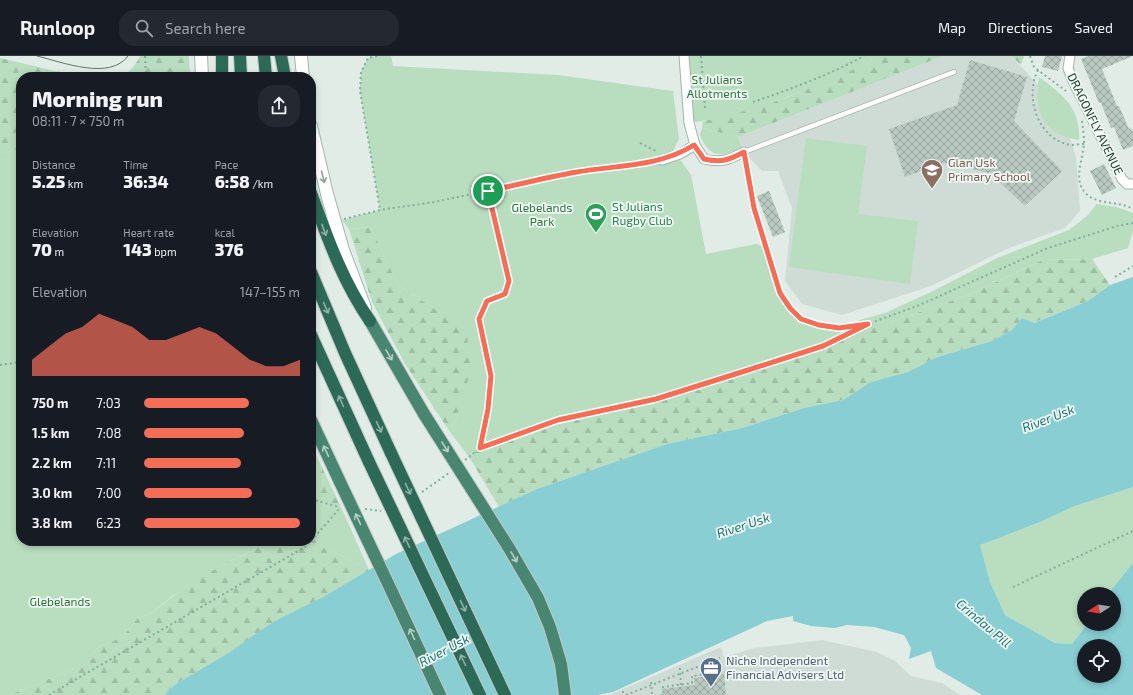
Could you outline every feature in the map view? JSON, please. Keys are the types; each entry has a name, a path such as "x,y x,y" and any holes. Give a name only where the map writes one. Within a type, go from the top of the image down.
{"highway":[{"path":"222,56 222,72"},
{"path":"240,56 241,72"},
{"path":"264,56 266,72"},
{"path":"281,56 283,72"},
{"path":"316,206 337,263 353,297 370,321 424,414 509,548 538,598 550,627 561,664 565,695"},
{"path":"316,284 345,353 505,695"},
{"path":"316,346 369,462 480,695"},
{"path":"316,431 440,695"}],"main road":[{"path":"201,56 202,72"},
{"path":"301,56 303,72"},
{"path":"316,147 327,194 343,250 370,321"}],"street":[{"path":"684,56 690,123 694,145 704,159 714,161 728,161 744,152"},
{"name":"DRAGONFLY AVENUE","path":"1070,56 1068,68 1072,79 1122,179 1127,184 1133,184"},
{"path":"666,159 680,154 694,145"}],"lane":[{"path":"744,152 954,72"}],"path":[{"path":"145,56 146,72"},
{"path":"377,56 368,58 361,72 360,91 380,210"},
{"path":"701,56 705,108"},
{"path":"753,102 784,92 843,67 864,56"},
{"path":"1030,56 1034,67 1071,96"},
{"path":"1038,70 1034,76 1032,92 1039,121 1053,136 1061,141 1072,145 1084,144"},
{"path":"1081,118 1084,144 1078,175 1088,196 1096,200 1127,206 1133,209"},
{"path":"640,143 666,159"},
{"path":"744,152 754,208 780,293 790,308 801,319 819,325 839,328 868,324"},
{"path":"342,220 380,210 434,202 577,172 666,159"},
{"path":"480,448 488,409 491,376 479,319 487,301 505,294 509,281 488,191"},
{"path":"463,462 480,448 558,420 656,399 823,346 868,324 917,306 1048,248 1117,226 1133,223"},
{"path":"1115,277 1133,266"},
{"path":"0,365 16,363"},
{"path":"421,493 434,486 451,471"},
{"path":"316,500 341,508 316,536"},
{"path":"361,509 382,511"},
{"path":"1012,587 1133,531"},
{"path":"49,695 299,551 305,546"},
{"path":"706,658 708,675"},
{"path":"623,691 625,695 651,683 680,674 720,658"},
{"path":"680,668 681,686"},
{"path":"661,695 664,695 663,688 692,683 692,676 725,672"},
{"path":"651,683 652,695"}],"shaded area":[{"name":"Glan Usk Primary School","path":"943,56 1011,56 1060,108 1076,157 1080,211 1065,228 1009,248 931,286 842,315 802,304 785,281 792,208 778,171 762,171 744,152 738,137"},
{"path":"822,640 877,652 895,661 911,676 942,683 960,695 609,695 721,647 724,657 755,648"}],"green space":[{"path":"140,56 189,56 190,72 127,72"},
{"name":"Glebelands Park","path":"377,56 391,56 393,66 558,75 673,91 679,139 670,157 681,161 691,175 706,254 756,244 768,248 780,293 790,308 801,319 819,325 839,328 885,313 931,292 997,258 1069,230 1087,216 1097,204 1116,207 1133,213 1133,231 1128,248 1092,259 1043,260 968,295 836,342 835,340 823,346 656,399 558,420 480,448 469,457 450,432 459,411 441,313 398,285 371,227 349,229 342,220 380,210 360,91 361,72 368,58"},
{"name":"St Julians Allotments","path":"684,56 882,56 833,80 738,115 689,123"},
{"path":"882,56 943,56 738,137 702,128 703,121 772,103 817,86"},
{"path":"1011,56 1024,56 1021,65"},
{"path":"0,58 61,72 16,72 16,149 0,154"},
{"path":"1039,77 1062,96 1073,110 1079,129 1079,140 1057,133 1049,127 1043,119 1038,100"},
{"path":"702,128 738,137 742,148 722,154 712,152 704,143 700,135"},
{"path":"806,138 867,146 858,214 918,221 910,284 789,267"},
{"name":"Glebelands","path":"16,149 16,546 260,546 251,552 212,571 171,597 151,613 137,619 124,635 110,643 100,646 93,653 89,663 9,695 0,695 0,154"},
{"path":"371,227 398,285 441,313 467,336 471,369 459,411 450,432 405,364 372,302 349,229"},
{"path":"1092,259 1110,285 1088,301 1033,323 1022,318 1012,330 992,341 937,357 908,372 871,382 843,400 804,408 742,428 667,444 537,489 499,507 469,457 480,448 558,420 656,399 823,346 968,295 1043,260"},
{"path":"316,454 341,507 316,500"},
{"path":"1133,487 1133,563 1114,587 1077,587 1077,631 1082,631 1072,644 1055,643 1005,615 990,582 979,545 1040,522 1075,506"},
{"path":"316,500 341,507 369,570 323,547 316,541"},
{"path":"316,541 323,547 369,570 323,597 273,623 230,652 176,684 164,695 9,695 89,663 93,653 100,646 110,643 124,635 137,619 151,613 192,582 230,561 251,552 260,546 316,546"}],"water":[{"path":"1133,277 1133,487 1075,506 1040,522 980,545 990,582 1005,615 1055,643 1072,644 1082,631 1121,631 1121,587 1114,587 1133,563 1133,695 982,695 936,668 931,651 909,659 911,648 904,635 874,627 847,625 835,628 811,626 793,621 793,616 767,621 613,692 597,695 164,695 176,684 230,652 273,622 323,597 396,554 537,489 667,444 742,428 804,408 843,400 871,382 908,372 937,357 992,341 1012,330 1022,318 1034,323 1088,301 1110,285"}],"building":[{"path":"1045,56 1062,56 1058,71 1042,67"},
{"path":"1089,56 1133,56 1102,69 1117,106 1119,106 1129,129 1131,128 1133,133 1133,146 1123,150 1114,127 1111,128 1081,59"},
{"path":"970,60 1027,77 1014,121 1062,171 1025,206 990,173 943,163 905,177 889,129 957,105"},
{"path":"1104,164 1116,188 1102,195 1090,171"},
{"path":"769,191 785,232 773,237 757,196"},
{"path":"724,674 726,695 663,695 662,689 695,685 694,678"}],"tram line":[{"path":"37,56 85,68 98,69 110,67 120,63 128,56"}],"place":[{"name":"Glan Usk Primary School","path":"932,190"},
{"name":"St Julians Rugby Club","path":"596,234"},
{"name":"Niche Independent Financial Advisers Ltd","path":"711,688"}],"route":[{"path":"694,145 704,159 721,162 728,161 744,152 749,189 754,208 768,248 780,293 790,308 801,319 819,325 839,328 868,324 823,346 745,371 656,399 558,420 480,448 488,409 491,376 479,319 487,301 505,294 509,281 488,191 577,172 662,160 680,154 694,145"}],"water label":[{"name":"River Usk","path":"1048,418"},
{"name":"River Usk","path":"743,525"},
{"name":"Crindau Pill","path":"984,623"},
{"name":"River Usk","path":"444,650"}]}
